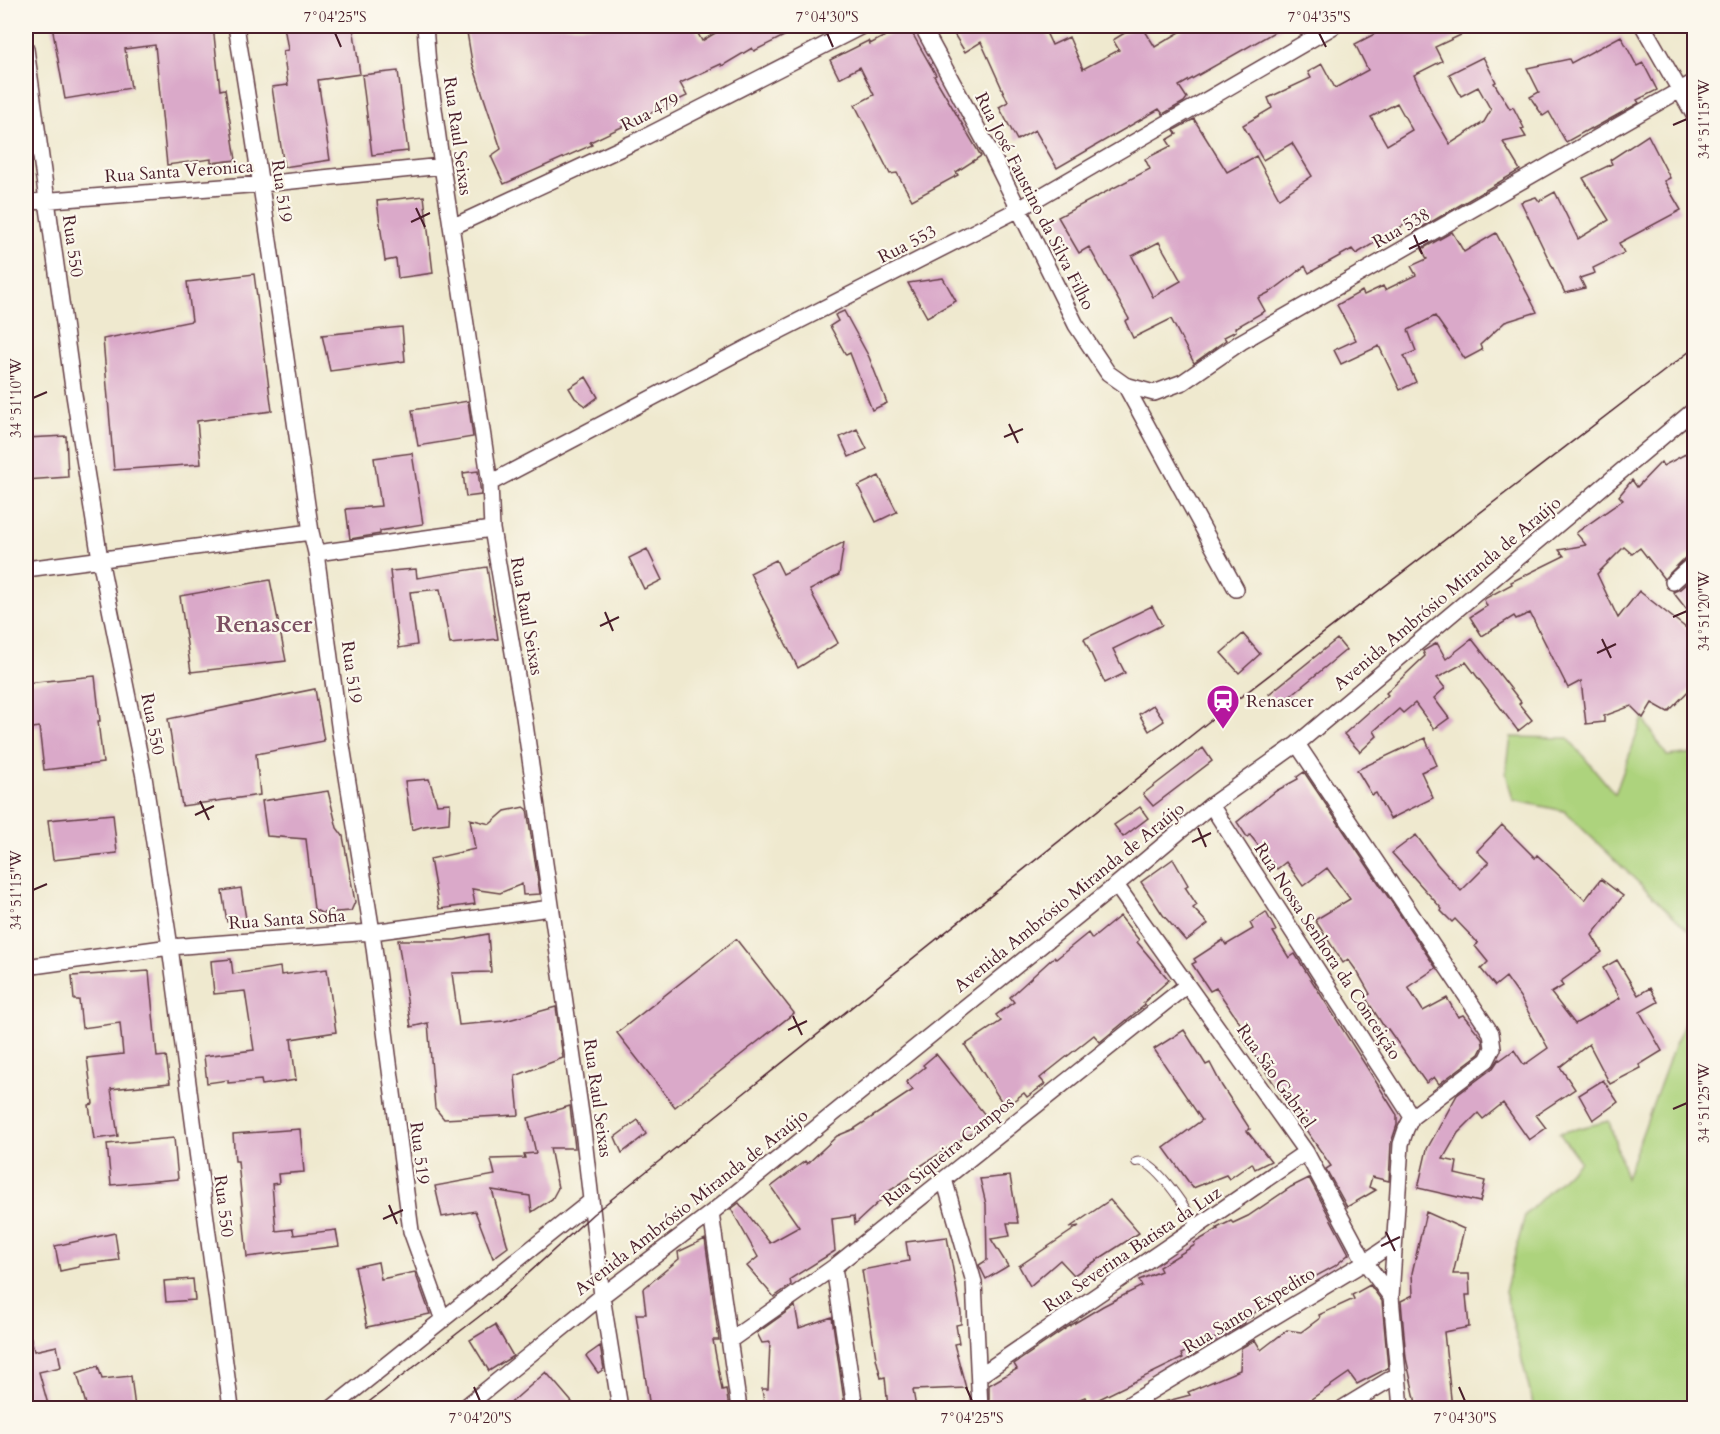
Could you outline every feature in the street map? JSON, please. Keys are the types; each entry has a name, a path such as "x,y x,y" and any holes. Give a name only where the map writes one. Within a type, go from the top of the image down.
{"street":[{"name":"Rua 519","path":"236,26 262,184 283,346 372,932 411,1231 442,1320"},
{"name":"Rua Raul Seixas","path":"425,26 442,165 490,483 492,529 524,717 580,1110 602,1296 620,1408"},
{"name":"Rua 479","path":"452,227 641,139 862,26"},
{"name":"Rua José Faustino da Silva Filho","path":"922,26 992,155 1076,325 1108,373 1125,385"},
{"name":"Rua 553","path":"490,483 781,330 1019,209 1334,26"},
{"path":"1643,26 1695,115"},
{"name":"Rua 550","path":"26,50 74,395 100,559 144,777 170,947 231,1408"},
{"name":"Rua 538","path":"1125,385 1154,393 1183,382 1241,342 1695,82"},
{"name":"Rua Santa Veronica","path":"26,202 262,184 442,165"},
{"path":"1125,385 1236,589"},
{"name":"Avenida Ambrósio Miranda de Araújo","path":"464,1408 602,1296 711,1213 1116,885 1211,805 1297,744 1695,410"},
{"path":"316,553 492,529"},
{"path":"26,569 311,532"},
{"path":"1672,582 1695,563"},
{"path":"1297,744 1491,1034 1493,1048 1487,1060 1412,1117 1401,1144 1391,1297 1396,1374 1401,1408"},
{"name":"Rua Nossa Senhora da Conceição","path":"1211,805 1412,1117"},
{"name":"Rua São Gabriel","path":"1116,885 1306,1152 1365,1262 1391,1297"},
{"name":"Rua Santa Sofia","path":"26,967 170,947 372,932 551,908"},
{"name":"Rua Siqueira Campos","path":"729,1341 834,1267 1187,985"},
{"name":"Rua Severina Batista da Luz","path":"979,1376 1306,1152"},
{"path":"944,1179 974,1282 980,1408"},
{"path":"332,1408 442,1320 592,1208"},
{"path":"711,1213 739,1408"},
{"name":"Rua Santo Expedito","path":"1123,1408 1393,1243"},
{"path":"834,1267 855,1408"},
{"path":"1343,1408 1396,1374"}],"lane":[{"path":"1136,1162 1146,1162 1156,1170 1198,1227"}],"green space":[{"path":"1643,718 1667,756 1694,753 1694,936 1564,811 1513,800 1506,773 1511,737 1568,738 1615,794"},
{"path":"1694,1003 1694,1408 1531,1408 1533,1404 1505,1292 1525,1215 1580,1161 1559,1133 1609,1121 1626,1178 1675,1044"}],"building":[{"path":"52,26 213,26 220,90 225,89 236,160 211,163 211,159 167,165 155,45 125,49 131,88 65,99"},
{"path":"284,26 353,26 360,74 318,80 330,160 284,167 272,87 288,85 283,51 288,50"},
{"path":"466,26 694,26 702,41 727,26 804,26 754,51 752,48 722,66 721,64 680,83 687,96 590,142 592,145 504,184 491,156 501,149 472,62"},
{"path":"908,26 936,75 934,76 981,156 956,172 958,175 912,200 897,173 890,174 855,105 874,95 860,67 839,78 830,60 868,41 870,44"},
{"path":"949,26 1043,26 1052,45 1069,37 1083,69 1119,50 1113,40 1136,26 1142,26 1155,47 1190,26 1285,26 1179,86 1187,98 1184,102 1163,114 1159,109 1057,168 1035,130 1017,140 999,107 1008,102 981,42 965,52"},
{"path":"1390,26 1480,26 1435,47 1442,61 1414,75 1450,144 1484,122 1491,110 1478,87 1461,96 1449,74 1483,57 1496,82 1494,83 1510,109 1513,107 1524,128 1521,129 1526,137 1503,142 1520,170 1414,232 1409,222 1356,254 1352,249 1309,273 1305,266 1272,291 1258,298 1265,311 1235,328 1236,331 1224,337 1226,340 1194,363 1171,319 1133,338 1125,321 1129,319 1089,247 1079,253 1058,217 1150,169 1145,159 1171,146 1167,140 1177,134 1174,130 1194,119 1227,172 1256,156 1279,198 1312,176 1292,143 1263,160 1243,125 1272,108 1268,98 1311,78 1308,72 1322,64 1335,88 1368,70 1355,44","holes":["1397,103 1412,130 1387,145 1371,117","1159,242 1181,281 1153,297 1132,256"]},
{"path":"1621,36 1637,66 1643,63 1657,90 1637,100 1639,103 1566,142 1549,112 1543,116 1530,97 1539,92 1527,68 1569,59 1571,63"},
{"path":"398,71 408,151 372,155 362,75"},
{"path":"1648,135 1670,178 1664,181 1681,210 1619,243 1624,253 1593,268 1595,273 1580,278 1585,288 1565,293 1521,202 1536,197 1539,201 1555,192 1578,239 1609,220 1583,178 1612,164 1610,160"},
{"path":"424,196 433,273 398,278 396,259 385,261 377,201"},
{"path":"1452,232 1464,252 1496,233 1537,312 1505,322 1480,345 1482,350 1465,359 1435,316 1408,330 1416,351 1404,356 1416,382 1400,390 1379,346 1341,364 1334,350 1356,340 1337,305 1362,291 1364,295 1383,286 1385,290 1416,275 1411,266 1427,259 1422,249"},
{"path":"254,274 272,411 197,421 201,464 114,470 103,339 192,321 187,282"},
{"path":"943,278 956,301 927,317 908,283"},
{"path":"844,311 869,357 887,403 872,410 850,353 846,355 830,326 838,321 835,315"},
{"path":"402,327 405,361 330,371 322,335"},
{"path":"586,377 598,397 586,406 575,398 569,388"},
{"path":"468,401 473,437 418,446 412,410"},
{"path":"857,429 867,449 849,457 840,437"},
{"path":"66,436 68,477 26,480 26,438"},
{"path":"1695,449 1695,554 1687,556 1664,579 1640,548 1632,554 1624,547 1597,574 1618,618 1639,591 1695,635 1695,684 1668,712 1652,703 1643,718 1631,706 1604,716 1604,722 1586,724 1581,681 1568,688 1530,613 1516,619 1514,616 1482,636 1470,617 1487,606 1484,600 1486,598 1512,584 1511,582 1564,556 1559,550 1586,545 1576,533 1623,500 1619,496 1632,480 1637,487 1661,462 1663,466"},
{"path":"412,453 423,524 350,539 346,509 381,506 374,458"},
{"path":"478,471 481,495 466,497 463,473"},
{"path":"879,476 897,512 876,522 858,486"},
{"path":"844,542 839,575 810,590 838,643 798,668 750,573 776,560 783,574"},
{"path":"647,549 662,580 644,589 629,558"},
{"path":"487,567 498,639 450,644 440,589 410,592 417,645 399,648 390,571 416,569 417,578"},
{"path":"1695,576 1695,620 1673,592"},
{"path":"270,580 286,661 191,672 180,596"},
{"path":"1152,606 1162,625 1113,649 1125,673 1105,683 1084,639"},
{"path":"1243,634 1260,654 1239,673 1221,653"},
{"path":"1337,639 1346,650 1278,706 1269,694"},
{"path":"1472,639 1521,702 1519,704 1532,720 1518,731 1466,662 1437,678 1445,688 1434,698 1449,718 1434,729 1415,703 1403,713 1399,709 1374,731 1377,736 1360,752 1344,734 1388,695 1386,693 1425,656 1423,651 1437,643 1446,659"},
{"path":"95,676 103,763 44,770 39,727 26,729 26,683"},
{"path":"315,689 324,741 256,754 260,795 182,806 168,719"},
{"path":"1153,705 1164,721 1149,731 1139,714"},
{"path":"1425,738 1437,765 1421,772 1433,798 1390,819 1376,793 1372,795 1357,770"},
{"path":"1203,748 1212,761 1153,806 1143,794"},
{"path":"1304,772 1436,968 1408,987 1423,1011 1447,998 1458,1017 1463,1015 1482,1038 1483,1046 1479,1054 1439,1084 1434,1077 1426,1083 1388,1029 1386,1030 1365,997 1370,994 1358,973 1348,959 1343,963 1315,920 1350,899 1327,868 1303,886 1286,862 1277,869 1250,835 1247,837 1237,822 1276,791 1298,779 1297,777"},
{"path":"429,779 437,804 450,803 449,823 412,830 405,781"},
{"path":"328,791 337,828 343,836 355,902 351,911 321,913 314,909 306,839 267,836 262,801"},
{"path":"524,807 527,809 540,894 523,895 522,884 500,893 472,889 475,904 439,909 430,859 475,849 470,819 490,824 505,811"},
{"path":"1140,807 1148,818 1123,837 1114,825"},
{"path":"113,814 117,853 53,860 48,820"},
{"path":"1502,825 1535,858 1537,855 1585,900 1601,879 1623,896 1592,935 1602,952 1560,982 1563,986 1551,993 1575,1024 1620,998 1603,968 1617,960 1638,995 1650,988 1658,1002 1640,1012 1662,1051 1639,1065 1641,1068 1610,1084 1589,1044 1560,1067 1575,1089 1536,1115 1546,1128 1529,1140 1503,1103 1483,1119 1478,1113 1458,1133 1443,1159 1457,1162 1455,1174 1485,1181 1480,1202 1418,1188 1427,1149 1457,1095 1493,1068 1499,1059 1514,1050 1524,1065 1548,1048 1520,997 1506,977 1495,986 1481,969 1488,962 1475,946 1478,943 1455,919 1452,922 1441,911 1442,909 1392,853 1416,835 1461,891 1489,863 1477,851"},
{"path":"1173,859 1188,885 1185,887 1197,905 1193,908 1208,924 1186,941 1163,915 1141,882"},
{"path":"241,888 246,919 227,922 222,891"},
{"path":"1266,912 1276,931 1273,932 1289,958 1295,954 1397,1115 1397,1125 1391,1143 1389,1181 1372,1177 1369,1187 1376,1190 1347,1207 1326,1169 1331,1166 1241,1036 1246,1032 1216,988 1210,991 1192,964 1196,962 1194,959 1223,940 1226,945 1253,929 1250,923"},
{"path":"1120,916 1139,940 1137,942 1169,980 1143,1003 1145,1005 1100,1042 1094,1035 1040,1078 1045,1084 1027,1097 1024,1093 1005,1107 965,1045 1001,1021 996,1015 1014,1002 1010,997 1054,957 1056,959 1088,933 1092,939"},
{"path":"488,934 491,972 452,973 459,1025 505,1021 556,1007 563,1058 515,1076 519,1115 444,1119 435,1108 428,1023 411,1027 398,940 455,940"},
{"path":"736,939 794,1013 675,1107 617,1033"},
{"path":"231,959 233,974 280,967 281,975 327,969 336,1032 291,1039 296,1080 262,1085 261,1080 228,1083 228,1080 207,1083 204,1056 254,1050 245,991 214,994 211,961"},
{"path":"149,971 157,1057 166,1056 170,1083 111,1089 118,1136 94,1139 89,1105 93,1104 87,1058 123,1054 120,1023 82,1028 79,1000 74,1000 72,976"},
{"path":"1184,1030 1206,1065 1210,1063 1250,1129 1247,1131 1271,1161 1255,1169 1252,1163 1229,1179 1226,1175 1193,1188 1164,1148 1202,1120 1154,1049"},
{"path":"936,1054 990,1121 916,1169 918,1172 880,1197 882,1199 855,1224 854,1216 832,1219 835,1251 790,1279 791,1285 774,1297 747,1266 758,1257 731,1209 739,1203 770,1243 799,1227 771,1187 805,1161 807,1164 837,1136 854,1129 913,1090 906,1082 925,1067 923,1065"},
{"path":"1603,1080 1618,1102 1593,1120 1579,1095"},
{"path":"570,1106 575,1148 550,1148 558,1188 552,1199 532,1212 530,1196 492,1190 508,1247 493,1258 475,1211 442,1217 435,1186 495,1175 491,1159 525,1158 524,1154 536,1153 528,1118"},
{"path":"638,1120 646,1134 622,1153 615,1137"},
{"path":"300,1129 304,1172 278,1174 279,1183 272,1184 276,1231 293,1229 294,1235 336,1230 339,1246 247,1257 238,1161 235,1161 233,1134"},
{"path":"174,1138 178,1179 111,1185 107,1144"},
{"path":"1010,1176 1018,1223 1007,1223 1010,1236 991,1239 1008,1266 986,1279 979,1265 987,1260 986,1204 980,1179"},
{"path":"1309,1178 1349,1254 1335,1266 1298,1286 1297,1284 1253,1314 1253,1317 1244,1320 1245,1323 1235,1329 1181,1354 1183,1358 1089,1404 1085,1397 1058,1408 993,1408 989,1400 989,1385 1017,1369 1014,1364 1068,1327 1142,1286 1139,1280 1161,1271 1159,1267 1195,1245 1194,1243 1217,1228 1248,1216 1291,1187"},
{"path":"1110,1200 1139,1233 1074,1275 1060,1260 1030,1286 1019,1266 1079,1226 1069,1228"},
{"path":"1426,1212 1464,1229 1453,1274 1469,1274 1470,1295 1466,1295 1469,1327 1444,1332 1452,1408 1417,1408 1406,1358 1401,1301 1413,1295 1412,1273"},
{"path":"115,1233 119,1260 79,1265 79,1267 60,1271 55,1246"},
{"path":"947,1237 961,1313 961,1324 956,1325 959,1343 954,1344 966,1388 913,1390 916,1408 888,1408 885,1377 881,1378 876,1358 862,1270 909,1261 906,1242"},
{"path":"705,1239 719,1340 713,1340 722,1390 726,1389 729,1408 700,1408 699,1406 650,1408 636,1314 646,1314 643,1289 679,1259 678,1252"},
{"path":"378,1262 381,1279 415,1272 430,1314 367,1327 355,1267"},
{"path":"193,1279 195,1300 166,1302 164,1281"},
{"path":"1370,1285 1382,1301 1388,1368 1357,1384 1349,1373 1307,1402 1310,1408 1160,1408 1160,1403 1190,1395 1188,1392 1240,1370 1241,1348 1255,1340 1261,1350 1287,1330 1301,1332 1320,1318 1319,1315 1354,1299 1352,1295"},
{"path":"795,1306 799,1328 832,1317 845,1408 765,1408 762,1389 768,1389 770,1342 762,1343 757,1333"},
{"path":"495,1325 513,1356 489,1371 470,1340"},
{"path":"31,1338 34,1351 57,1346 61,1367 39,1372 49,1408 26,1408 26,1339"},
{"path":"600,1346 604,1369 598,1373 586,1356"},
{"path":"98,1366 102,1379 131,1376 135,1408 87,1408 77,1373"},
{"path":"546,1372 577,1408 505,1408"}],"tram line":[{"path":"361,1408 494,1305 593,1214 1212,719 1694,348"}],"place":[{"name":"Renascer","path":"1223,730"}],"district":[{"name":"Renascer","path":"264,624"}]}
